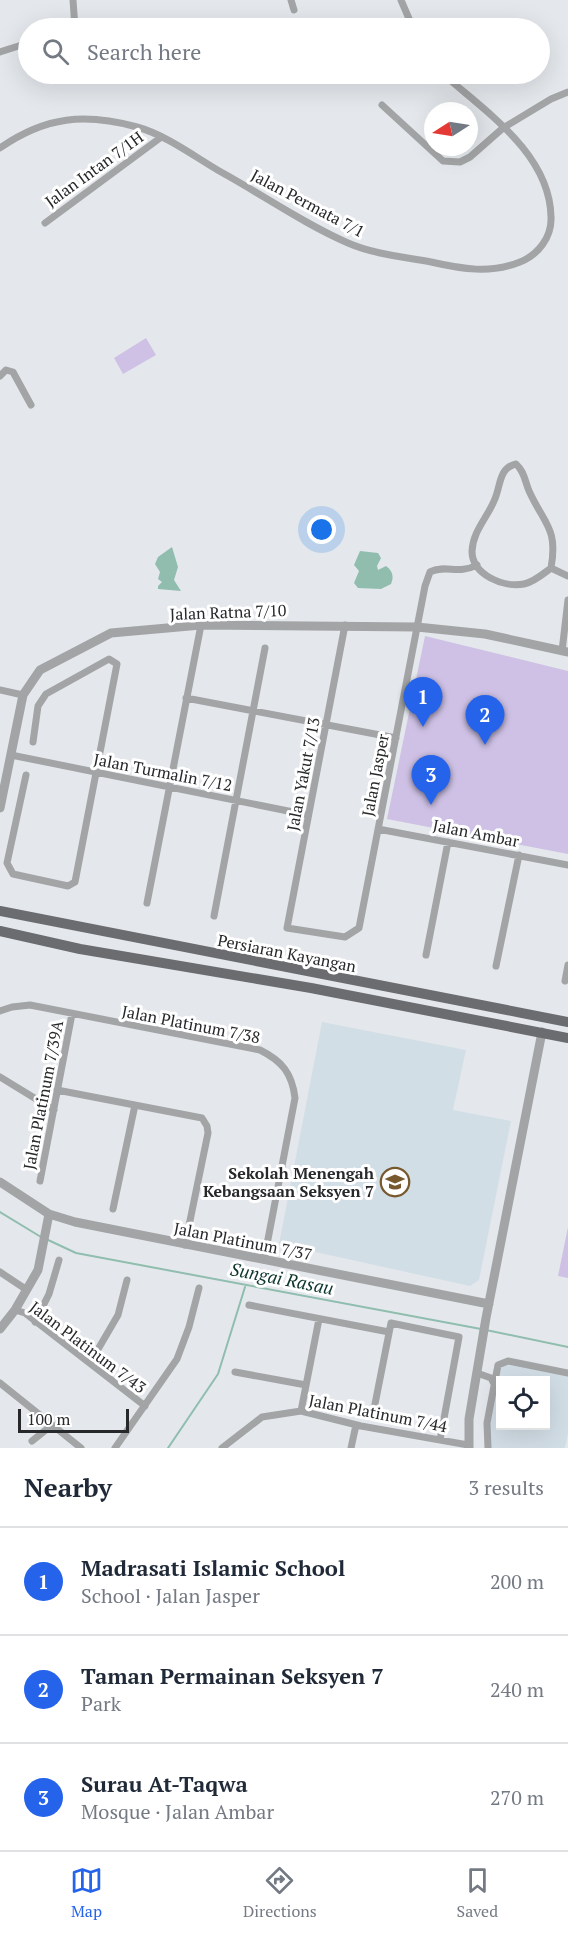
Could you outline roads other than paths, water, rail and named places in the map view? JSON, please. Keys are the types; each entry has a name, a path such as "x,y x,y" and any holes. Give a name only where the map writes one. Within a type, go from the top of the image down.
{"main road":[{"name":"Persiaran Kayangan","path":"2,910 568,1022"},
{"name":"Persiaran Kayangan","path":"0,931 80,949 300,986 568,1038"}],"street":[{"path":"73,0 74,18"},
{"path":"291,0 294,10"},
{"path":"401,0 409,18"},
{"path":"0,52 18,47"},
{"name":"Jalan Permata 7/1","path":"0,148 33,129 66,120 91,117 140,128 348,243 471,270 508,267 527,260 539,250 552,224 545,180 531,158 503,128 454,84"},
{"path":"382,105 443,160 460,162 470,157 503,128 551,99 568,92"},
{"name":"Jalan Intan 7/1H","path":"45,223 160,138"},
{"path":"0,376 6,370 13,372 31,405"},
{"path":"516,464 522,470 530,494 553,532 554,552 551,568 524,584 504,585 485,574 477,566 472,552 477,530 494,501 503,472 508,466 516,464"},
{"name":"Jalan Jasper","path":"359,928 417,627 430,572 439,567 465,571 477,566"},
{"path":"551,568 568,576"},
{"path":"565,652 568,600"},
{"name":"Jalan Ratna 7/10","path":"0,808 23,695 40,670 111,633 201,625 345,624 417,627 485,634 565,652"},
{"name":"Jalan Yakut 7/13","path":"345,624 287,928 345,937 359,928"},
{"path":"147,903 167,787 201,625"},
{"path":"214,916 265,648"},
{"path":"26,775 7,863 13,874 68,886 75,882 117,664 109,659 46,694 38,706 33,742"},
{"path":"0,690 23,695"},
{"path":"186,698 396,738"},
{"name":"Jalan Turmalin 7/12","path":"11,756 308,815"},
{"name":"Jalan Ambar","path":"378,829 568,865"},
{"path":"426,955 448,842"},
{"path":"496,966 519,855"},
{"path":"565,981 568,965"},
{"name":"Jalan Platinum 7/38","path":"0,1011 30,1005 260,1050 283,1064 289,1073 295,1098 264,1260"},
{"name":"Jalan Platinum 7/39A","path":"40,1181 72,1014"},
{"path":"468,1446 469,1419 486,1318 542,1032"},
{"path":"0,1077 54,1110"},
{"path":"57,1090 202,1118 207,1126 185,1245"},
{"path":"113,1209 135,1105"},
{"name":"Jalan Platinum 7/37","path":"0,1182 49,1214 75,1222 489,1305"},
{"path":"0,1329 15,1311 38,1270 49,1214"},
{"path":"35,1322 49,1294 59,1260"},
{"path":"0,1272 27,1290"},
{"path":"90,1363 118,1315 127,1280"},
{"path":"115,1448 177,1359 189,1327 199,1288"},
{"path":"249,1305 389,1332"},
{"name":"Jalan Platinum 7/43","path":"15,1311 25,1313 145,1406"},
{"path":"301,1411 319,1319"},
{"path":"375,1404 391,1323 459,1337 440,1440"},
{"path":"477,1371 489,1372 502,1362 508,1361 568,1373"},
{"path":"488,1448 486,1423 497,1368"},
{"path":"235,1371 306,1384"},
{"path":"477,1371 491,1378 494,1384"},
{"path":"0,1383 81,1448"},
{"name":"Jalan Platinum 7/44","path":"222,1448 262,1417 301,1411 356,1425 468,1446"},
{"path":"32,1441 52,1425"},
{"path":"351,1448 356,1425"}],"waterway":[{"name":"Sungai Rasau","path":"0,1212 41,1237"},
{"name":"Sungai Rasau","path":"46,1239 76,1253 481,1329"},
{"path":"168,1448 218,1374 245,1287"},
{"name":"Sungai Rasau","path":"486,1330 568,1347"}],"place":[{"name":"Madrasati Islamic School","path":"423,727"},
{"name":"Taman Permainan Seksyen 7","path":"485,745"},
{"name":"Surau At-Taqwa","path":"431,805"},
{"name":"Sekolah Menengah Kebangsaan Seksyen 7","path":"395,1182"}]}
